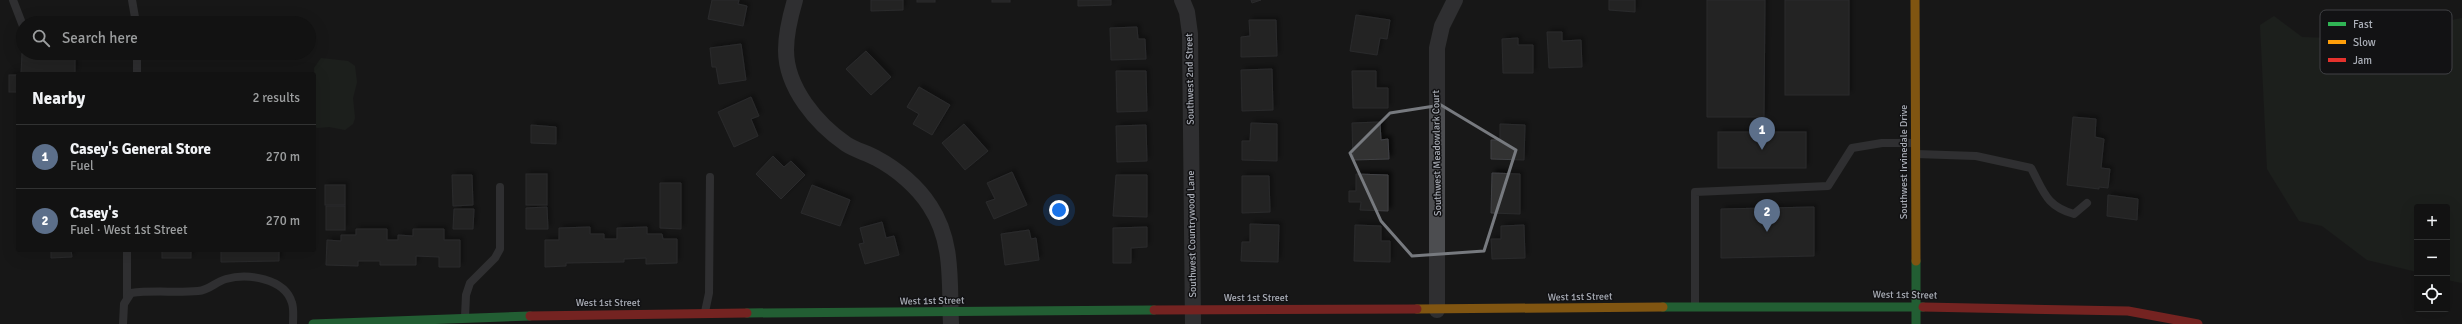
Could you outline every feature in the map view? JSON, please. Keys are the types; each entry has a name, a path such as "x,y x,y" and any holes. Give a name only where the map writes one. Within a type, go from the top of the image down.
{"main road":[{"name":"Southwest Irvinedale Drive","path":"1915,0 1916,324"},
{"name":"West 1st Street","path":"313,324 466,320 1193,317 1437,310 1695,306 1916,306 2128,311 2198,324"}],"street":[{"path":"795,0 788,25 786,52 795,88 817,121 847,145 889,165 904,177 930,205 946,241 950,264 951,318"},
{"name":"Southwest 2nd Street","path":"1182,0 1187,12 1190,34 1191,159"},
{"name":"Southwest Meadowlark Court","path":"1437,310 1437,48 1442,26 1455,0"},
{"name":"Southwest Countrywood Lane","path":"1191,159 1193,317"}],"lane":[{"path":"14,0 20,16"},
{"path":"132,0 135,16"},
{"path":"136,72 137,60"},
{"path":"1695,306 1695,192 1828,186 1852,148 1882,143 1915,143"},
{"path":"1915,154 1976,156 2031,168 2046,197 2058,210 2074,214 2087,203"},
{"path":"705,319 709,293 710,177"},
{"path":"466,320 466,295 470,283 495,258 500,249 500,187"},
{"path":"123,324 127,297 128,252"},
{"path":"127,297 131,293 140,292 200,291 211,288 225,279 260,279 281,287 289,297 292,303 293,324"}],"highlighted area":[{"path":"1441,105 1516,150 1496,207 1484,251 1412,256 1381,221 1350,153 1390,113"}],"shaded area":[{"path":"2274,16 2302,37 2320,38 2320,74 2452,74 2452,20 2462,18 2462,283 2450,281 2450,204 2414,204 2414,271 2367,260 2322,226 2299,221 2267,169 2260,25"},
{"path":"321,58 348,61 355,66 357,82 353,98 355,118 353,124 345,130 329,127 316,127 316,72 314,72 314,68"}],"building":[{"path":"712,0 739,0 738,4 747,6 743,26 708,19"},
{"path":"871,0 903,0 903,10 871,11"},
{"path":"917,0 935,0 935,2 917,2"},
{"path":"992,0 1010,0 1010,2 992,2"},
{"path":"1078,0 1111,0 1111,5 1078,6"},
{"path":"1251,0 1261,0 1252,3"},
{"path":"1609,0 1635,0 1635,12 1609,10"},
{"path":"1707,0 1765,0 1764,117 1707,117"},
{"path":"1785,0 1849,0 1849,95 1785,95"},
{"path":"1356,15 1390,20 1387,39 1380,38 1377,55 1350,51"},
{"path":"1249,20 1276,20 1277,56 1241,57 1241,37 1250,36"},
{"path":"1137,27 1138,39 1145,39 1146,59 1111,60 1110,28"},
{"path":"1547,32 1562,32 1562,41 1581,40 1582,67 1549,68"},
{"path":"1518,38 1518,45 1533,45 1533,73 1503,73 1502,39"},
{"path":"741,44 746,80 719,84 716,67 712,67 710,48"},
{"path":"866,51 891,77 871,95 846,69"},
{"path":"22,60 75,60 75,72 21,72"},
{"path":"1272,69 1273,110 1242,111 1241,70"},
{"path":"1116,71 1146,71 1147,111 1117,112"},
{"path":"1352,71 1376,71 1376,88 1388,88 1388,108 1353,108"},
{"path":"9,75 16,75 16,92 9,92"},
{"path":"919,87 950,105 932,135 913,124 919,114 907,107"},
{"path":"751,97 759,116 751,119 758,136 734,147 718,112"},
{"path":"2073,117 2096,119 2095,137 2104,139 2101,168 2110,169 2108,188 2099,187 2099,189 2067,185"},
{"path":"1380,122 1381,140 1388,139 1389,159 1353,160 1352,123"},
{"path":"1251,123 1277,124 1277,161 1242,160 1242,141 1250,141"},
{"path":"964,124 988,151 965,170 942,143"},
{"path":"1500,124 1525,125 1524,160 1491,159 1491,140 1500,140"},
{"path":"531,125 556,127 556,144 531,143"},
{"path":"1146,125 1147,161 1117,162 1116,126"},
{"path":"1718,132 1806,132 1806,168 1718,168"},
{"path":"773,156 784,167 791,161 805,175 781,199 756,174"},
{"path":"1012,172 1027,205 994,219 986,202 995,199 987,183"},
{"path":"1492,173 1520,174 1520,214 1491,213"},
{"path":"526,174 547,174 547,205 526,205"},
{"path":"1356,174 1388,175 1388,211 1360,210 1361,202 1349,202 1349,191 1356,191"},
{"path":"452,175 472,175 473,205 453,206"},
{"path":"1116,175 1147,175 1147,217 1113,216"},
{"path":"1242,176 1269,176 1270,212 1242,213"},
{"path":"660,183 681,183 681,229 660,228"},
{"path":"325,185 345,185 345,205 325,205"},
{"path":"812,185 850,200 840,226 801,213"},
{"path":"2108,195 2138,199 2137,220 2107,216"},
{"path":"326,206 345,206 345,230 326,230"},
{"path":"547,207 548,229 526,229 526,208"},
{"path":"1814,207 1814,256 1721,258 1721,209"},
{"path":"454,209 474,209 473,229 453,229"},
{"path":"882,222 886,238 894,236 899,255 865,264 859,244 864,243 860,228"},
{"path":"1250,224 1279,225 1278,262 1241,261 1242,242 1250,242"},
{"path":"1355,225 1381,226 1381,241 1390,241 1390,262 1354,261"},
{"path":"1524,225 1525,258 1492,259 1491,239 1501,239 1501,226"},
{"path":"590,227 590,234 604,234 604,239 617,239 617,228 647,227 647,234 662,234 663,239 677,239 677,263 646,264 646,258 624,259 624,262 566,263 566,266 545,267 545,240 559,240 559,228"},
{"path":"1147,227 1147,247 1131,248 1131,263 1113,263 1113,228"},
{"path":"356,229 387,229 387,240 398,240 398,235 413,236 413,229 444,229 444,240 460,240 460,267 439,267 439,257 416,256 416,265 380,265 380,261 358,261 358,266 326,265 327,240 341,241 341,235 356,235"},
{"path":"1029,230 1031,239 1036,238 1039,260 1005,265 1001,234"},
{"path":"51,252 71,252 72,257 51,258"},
{"path":"162,252 191,252 191,258 162,258"},
{"path":"221,252 279,252 279,261 221,262"}],"traffic: fast":[{"path":"1916,261 1916,324"},
{"path":"1663,307 1923,307"},
{"path":"747,313 1154,310"},
{"path":"313,324 530,316"}],"traffic: slow":[{"path":"1915,0 1916,261"},
{"path":"1417,309 1663,307"}],"traffic: jam":[{"path":"1923,307 2128,311 2198,324"},
{"path":"1154,310 1417,309"},
{"path":"530,316 747,313"}],"place":[{"name":"Casey's General Store","path":"1762,150"},
{"name":"Casey's","path":"1767,232"}]}
